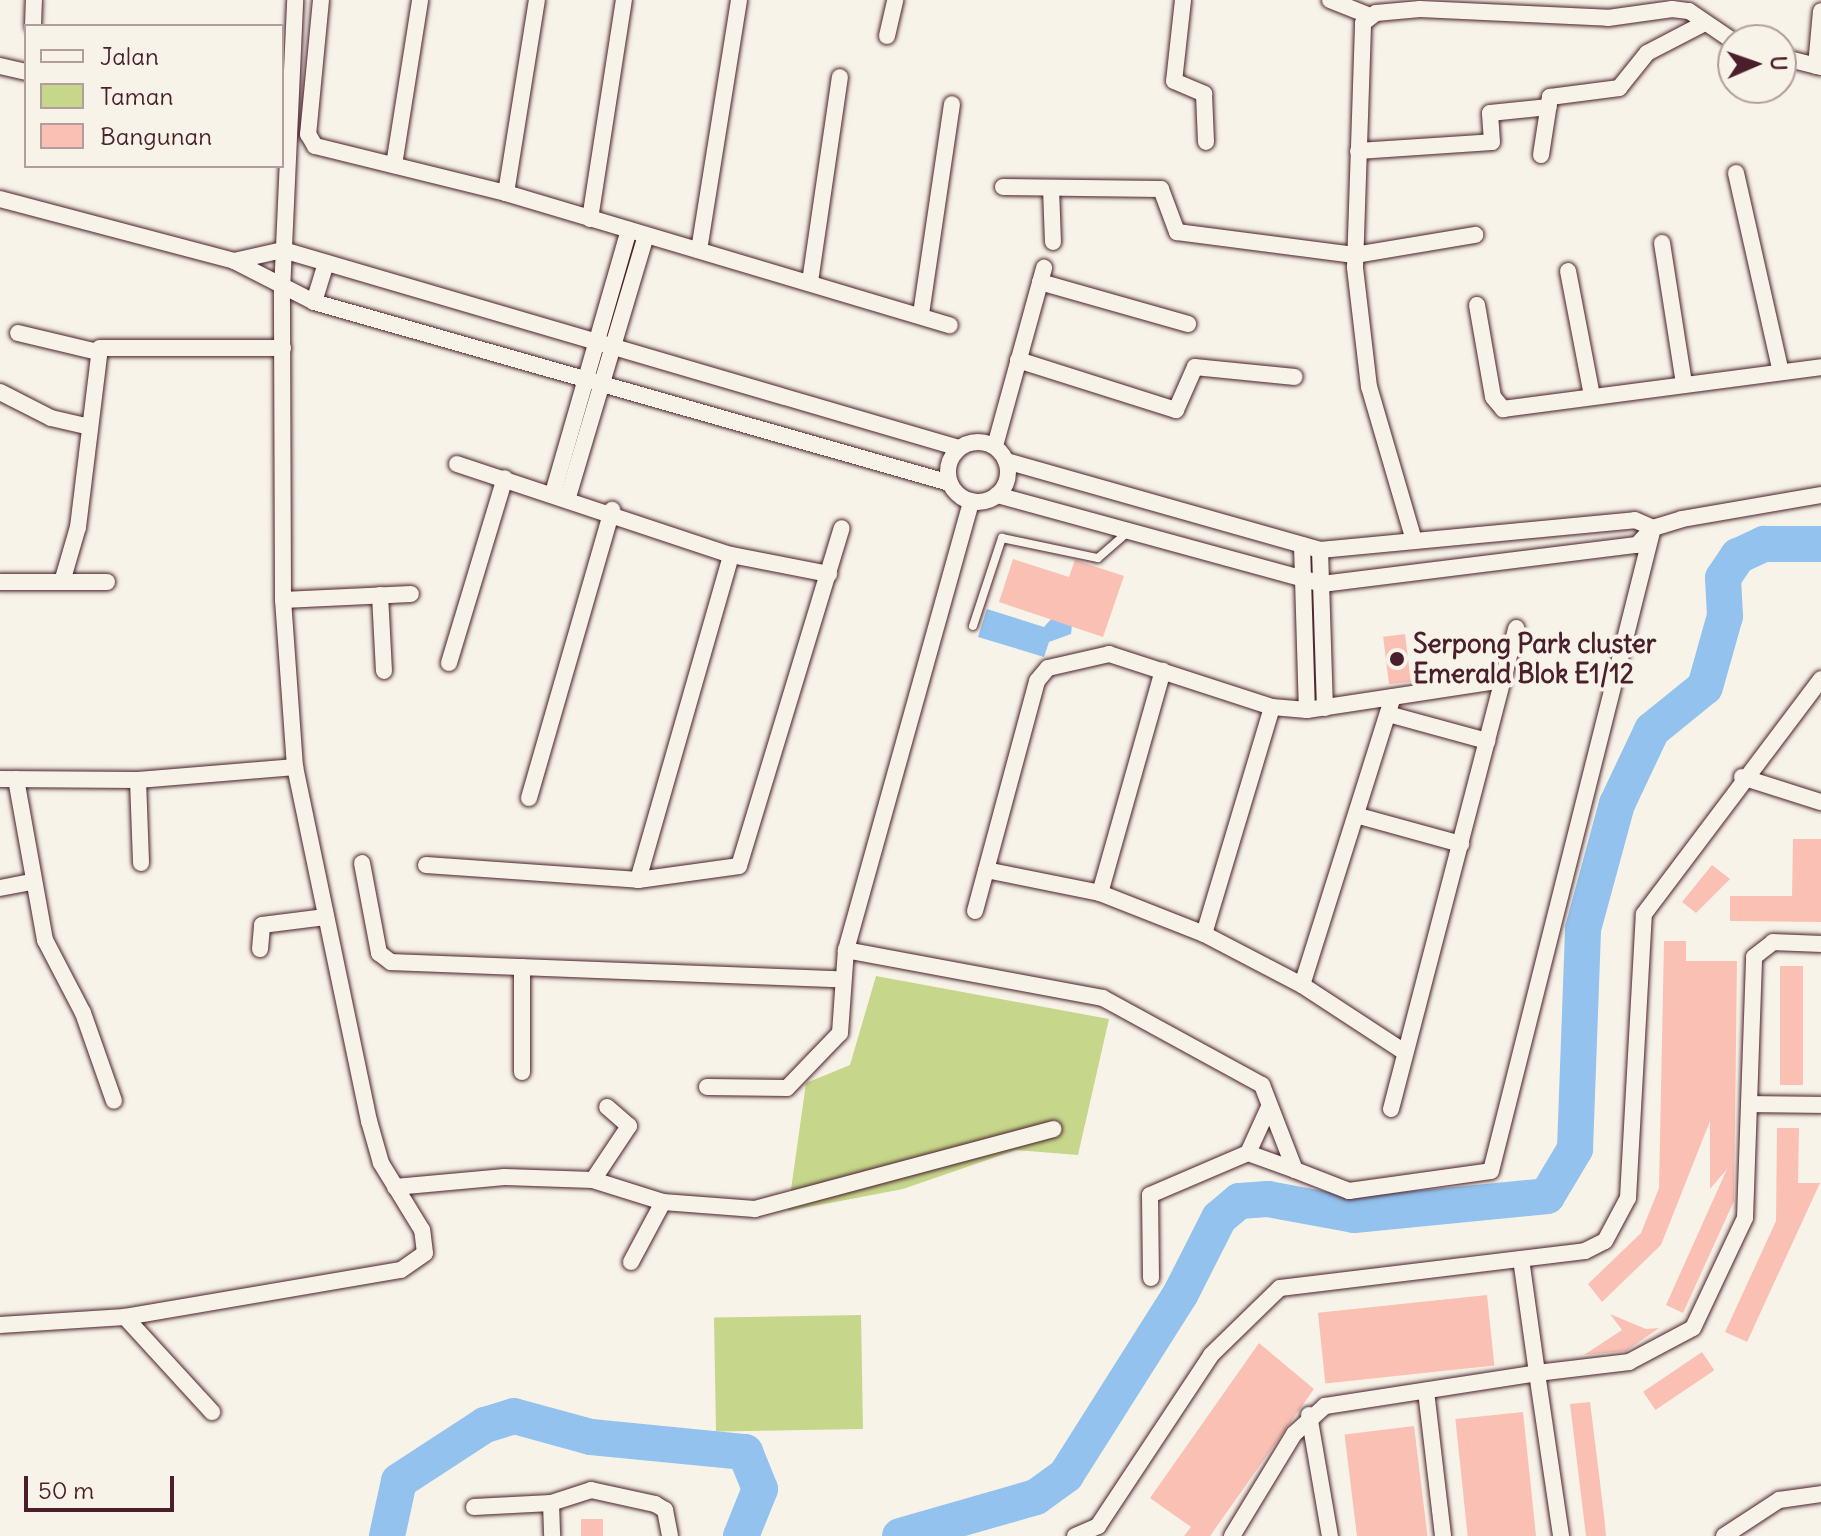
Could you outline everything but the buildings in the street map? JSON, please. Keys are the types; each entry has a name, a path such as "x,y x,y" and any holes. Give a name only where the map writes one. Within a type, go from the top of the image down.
{"street":[{"path":"33,24 34,0"},
{"path":"0,1323 125,1317 415,1265 426,1243 395,1187 369,1121 295,767 283,600 282,291 295,0"},
{"path":"321,0 309,138 315,146 506,193 950,325"},
{"path":"394,165 420,0"},
{"path":"506,193 537,0"},
{"path":"590,219 624,0"},
{"path":"699,250 739,0"},
{"path":"887,36 895,0"},
{"path":"1183,0 1174,81 1204,94 1206,142"},
{"path":"1330,0 1370,16 1420,9 1608,18 1672,9 1689,11 1701,25 1717,33"},
{"path":"1797,61 1818,67 1821,11"},
{"path":"1370,16 1363,23 1355,255 1369,387 1413,537"},
{"path":"1541,155 1550,97 1619,88 1647,53 1701,25"},
{"path":"0,66 24,72"},
{"path":"810,282 840,77"},
{"path":"921,314 952,104"},
{"path":"1358,151 1492,142 1490,113 1549,107"},
{"path":"1736,173 1781,372"},
{"path":"1003,187 1161,189 1177,232 1355,255 1475,235"},
{"path":"1051,188 1053,242"},
{"path":"0,199 234,261 282,291 314,302 950,483 971,501"},
{"path":"561,495 596,381 629,230"},
{"path":"604,348 646,235"},
{"path":"1662,243 1684,384"},
{"path":"234,261 283,250 604,348 959,448"},
{"path":"314,302 326,263"},
{"path":"1568,271 1592,396"},
{"path":"995,446 1042,275 1188,324"},
{"path":"1477,305 1496,405 1821,367"},
{"path":"18,333 98,352 109,345 283,348"},
{"path":"62,582 78,527 98,352"},
{"path":"1018,360 1176,410 1195,367 1295,377"},
{"path":"0,392 51,418 89,427"},
{"path":"950,483 949,464 959,448 977,441 995,446 1006,461 1008,479 997,495"},
{"path":"1006,461 1320,550 1413,537 1635,520 1653,528 1821,495"},
{"path":"457,464 612,510 731,555 829,574"},
{"path":"449,663 505,478"},
{"path":"971,501 997,495 1124,535 1322,584 1637,545 1653,528"},
{"path":"707,1087 793,1086 840,1033 846,950 971,501"},
{"path":"529,798 612,510"},
{"path":"426,865 638,880 746,860 842,528"},
{"path":"1248,1153 1357,1193 1494,1166 1653,528"},
{"path":"1302,545 1307,710"},
{"path":"1320,550 1325,708"},
{"path":"638,880 731,555"},
{"path":"0,582 107,582"},
{"path":"283,600 411,594"},
{"path":"380,595 384,671"},
{"path":"1391,1109 1403,1051 1461,844 1516,628"},
{"path":"975,911 1041,672 1101,653 1272,707 1307,710 1503,680"},
{"path":"1100,893 1163,671"},
{"path":"1075,1536 1098,1531 1211,1355 1271,1293 1299,1283 1521,1259 1596,1247 1625,1210 1639,929 1742,777 1821,679"},
{"path":"1302,985 1359,816 1393,697"},
{"path":"1204,934 1272,707"},
{"path":"1388,714 1487,741"},
{"path":"114,1101 83,1013 45,940 8,779 138,780 295,767"},
{"path":"1742,777 1821,802"},
{"path":"138,780 141,863"},
{"path":"1359,816 1461,844"},
{"path":"362,863 384,960 843,979"},
{"path":"986,870 1100,893 1204,934 1302,985 1403,1051"},
{"path":"0,888 30,882"},
{"path":"260,949 262,925 325,917"},
{"path":"1232,1536 1309,1415 1344,1398 1426,1391 1629,1362 1693,1328 1742,1233 1753,1104 1754,957 1763,944 1821,944"},
{"path":"846,950 1103,998 1262,1085 1295,1170"},
{"path":"522,967 522,1072"},
{"path":"1753,1104 1821,1105"},
{"path":"593,1180 629,1126 607,1107"},
{"path":"1151,1278 1150,1195 1248,1153 1269,1107"},
{"path":"395,1187 593,1180 663,1202 755,1209 1053,1129"},
{"path":"631,1262 663,1202"},
{"path":"1521,1259 1561,1536"},
{"path":"125,1317 212,1412"},
{"path":"1426,1391 1443,1536"},
{"path":"1309,1415 1330,1536"},
{"path":"474,1507 551,1503 591,1490 635,1497 665,1510 670,1536"},
{"path":"1724,1536 1779,1500 1821,1494"},
{"path":"551,1503 552,1536"}],"lane":[{"path":"973,626 1002,538 1098,558 1124,535"}],"green space":[{"path":"876,976 1109,1019 1078,1155 1016,1150 903,1189 788,1211 806,1083 850,1065"},
{"path":"861,1315 863,1429 716,1432 714,1318"}],"water":[{"path":"987,609 1044,627 1052,618 1072,625 1071,634 1049,642 1044,657 978,637"}],"waterway":[{"path":"900,1536 1036,1497 1066,1475 1181,1293 1219,1218 1239,1201 1268,1199 1354,1215 1547,1196 1575,1149 1583,929 1617,804 1652,730 1705,687 1725,616 1723,578 1738,556 1764,544 1821,544"},
{"path":"387,1536 399,1481 485,1425 514,1416 591,1437 745,1452 760,1489 741,1536"}],"place":[{"name":"Serpong Park cluster Emerald Blok E1/12","path":"1397,659"}]}
